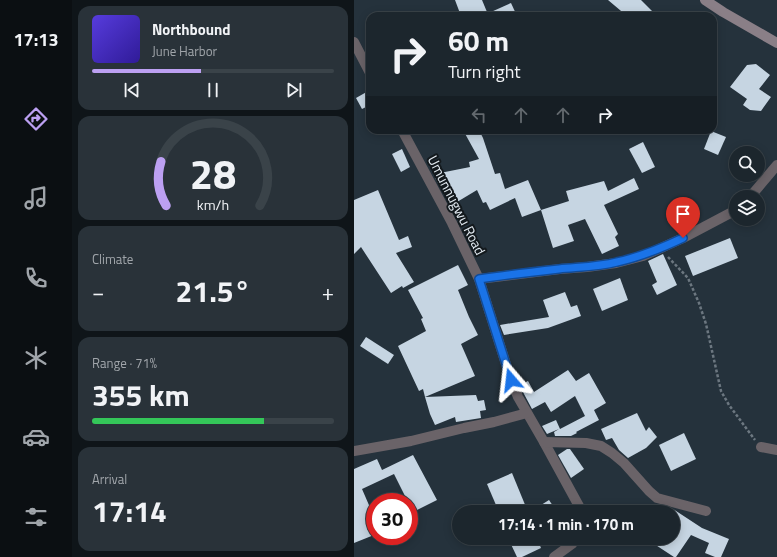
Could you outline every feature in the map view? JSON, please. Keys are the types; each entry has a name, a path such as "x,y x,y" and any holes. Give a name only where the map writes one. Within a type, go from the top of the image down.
{"main road":[{"path":"706,0 723,12 777,43"}],"street":[{"path":"354,42 366,66"},
{"name":"Umunnugwu Road","path":"404,134 452,223 479,279 511,380 518,397 578,505"},
{"path":"756,190 777,165"},
{"path":"479,279 616,263 643,256 683,238 729,214"},
{"path":"354,451 411,441 527,413"},
{"path":"544,442 586,443 601,446 612,452 649,491 658,498 706,512"},
{"path":"761,447 777,450"},
{"path":"554,557 571,545"}],"path":[{"path":"661,248 688,278 699,303 706,324 720,391 761,447"}],"building":[{"path":"455,0 482,0 487,12 460,12"},
{"path":"608,0 641,0 653,12 622,12"},
{"path":"511,3 515,12 491,12"},
{"path":"756,64 770,75 759,89 771,97 761,111 750,110 743,105 747,99 730,87 747,65"},
{"path":"366,92 366,107 362,109 356,98"},
{"path":"717,133 726,137 718,155 704,149 710,134"},
{"path":"465,134 481,134 495,174 500,173 505,189 528,180 541,210 522,217 515,198 490,210 486,202 483,203 477,190 452,205 436,180 435,174 470,167 469,162 479,159"},
{"path":"643,142 655,167 642,173 629,149"},
{"path":"402,149 410,167 401,172 392,154"},
{"path":"634,178 639,189 604,205 618,234 615,237 619,246 602,254 585,219 568,225 574,241 553,248 541,210 569,201 566,191 604,181 608,191"},
{"path":"378,190 399,240 408,236 412,247 396,253 414,282 403,288 402,286 391,293 361,247 354,254 354,200"},
{"path":"730,238 738,258 693,276 685,256"},
{"path":"663,254 677,285 657,295 652,285 657,282 648,261"},
{"path":"458,265 468,285 458,290 478,335 461,344 475,376 425,397 423,389 419,391 398,346 426,331 421,319 423,318 408,290"},
{"path":"620,278 628,300 602,311 593,289"},
{"path":"565,292 571,307 577,305 581,316 548,328 504,335 500,325 549,317 543,300"},
{"path":"366,337 394,355 388,364 360,346"},
{"path":"568,370 576,381 589,373 606,403 594,410 599,420 576,432 577,433 571,436 555,436 554,432 559,429 547,434 542,426 556,420 560,429 585,416 575,396 551,412 545,402 532,409 520,385 528,381 534,392"},
{"path":"476,395 478,401 484,400 486,410 480,411 481,418 456,422 455,417 435,425 425,397"},
{"path":"637,413 646,431 649,427 657,437 646,448 628,458 619,450 612,438 606,440 601,429"},
{"path":"684,433 696,459 671,471 659,445"},
{"path":"567,449 570,449 584,469 571,478 558,455"},
{"path":"413,455 437,500 418,510 418,493 404,493 394,474 362,489 366,498 366,538 354,543 354,469 377,459 382,470"},
{"path":"512,473 525,505 496,505 487,484"},
{"path":"549,500 552,505 541,505"},
{"path":"680,514 702,528 729,539 721,557 715,557 705,553 709,543 691,535 676,557 656,545 680,545"},
{"path":"511,545 540,545 541,548 522,557 517,557"}],"route":[{"path":"511,380 479,279 616,263 643,256 683,238"}]}
